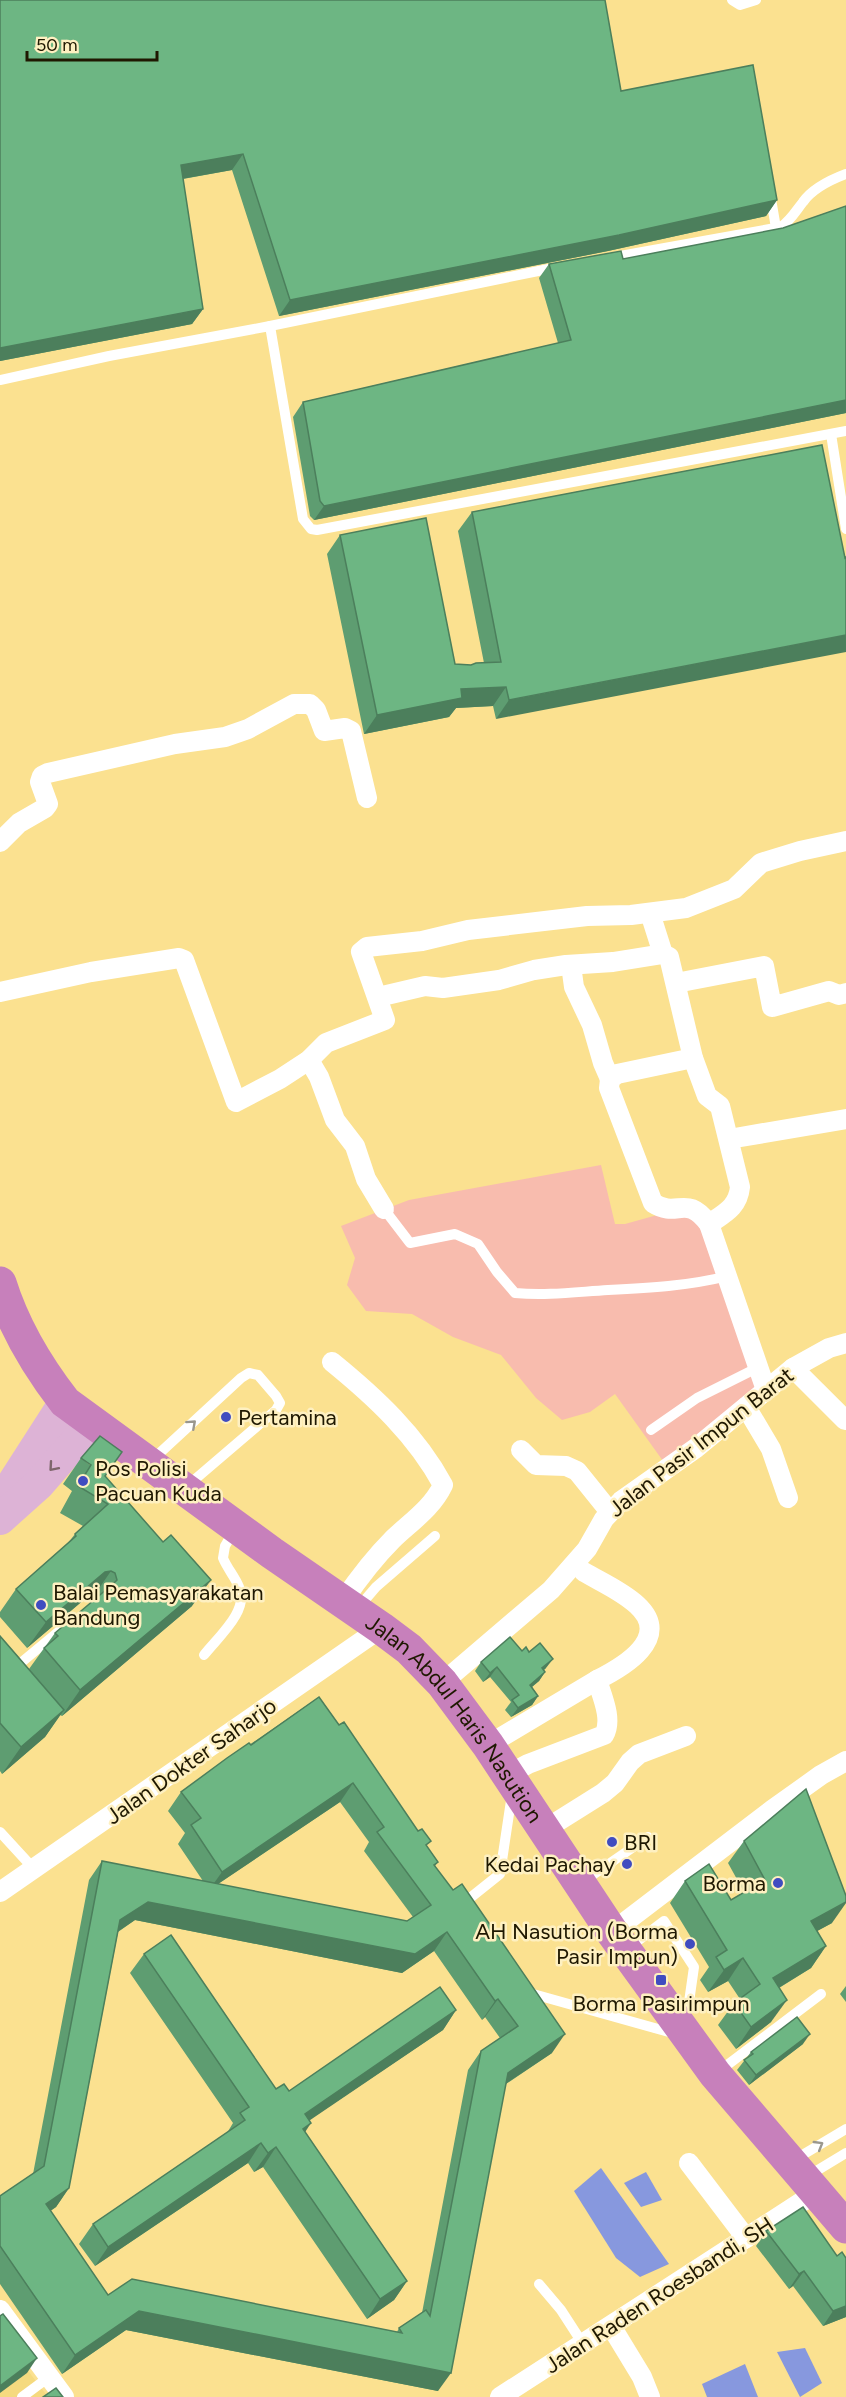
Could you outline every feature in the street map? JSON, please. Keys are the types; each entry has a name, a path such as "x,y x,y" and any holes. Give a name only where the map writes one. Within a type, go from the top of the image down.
{"highway":[{"name":"Jalan Abdul Haris Nasution","path":"0,1284 21,1337 39,1369 65,1402 409,1649 442,1683 488,1745 619,1941 715,2074 846,2227"}],"main road":[{"path":"0,1503 65,1402"},
{"path":"0,1519 39,1484 92,1423"}],"street":[{"path":"0,842 19,823 48,804 40,782 42,776 48,773 175,744 225,737 248,729 294,704 310,704 316,710 324,731 345,728 351,731 367,798"},
{"path":"0,992 90,972 179,958 184,960 236,1102 280,1079 309,1060 326,1043 385,1020 361,952 368,946 422,941 468,930 587,916 650,913 686,908 734,889 761,863 800,851 846,841"},
{"path":"650,913 663,954"},
{"path":"378,997 425,987 443,988 499,980 534,970 663,954 669,957 693,1058 706,1096 720,1106 740,1187 739,1199 733,1207 709,1224"},
{"path":"571,965 574,987 592,1025 610,1079 609,1088 653,1203 663,1210 688,1207 700,1211 709,1224 766,1390"},
{"path":"676,982 764,966 772,1006 829,991 839,995 846,993"},
{"path":"610,1079 617,1074 693,1058"},
{"path":"309,1060 319,1077 335,1120 356,1146 366,1179 384,1209"},
{"path":"729,1139 846,1119"},
{"name":"Jalan Pasir Impun Barat","path":"442,1683 551,1590 587,1549 610,1512 696,1448 793,1368 830,1348 846,1343"},
{"path":"332,1362 393,1416 429,1460 443,1485 436,1500 386,1547 358,1578 360,1613"},
{"path":"793,1368 845,1420"},
{"path":"746,1407 771,1449 788,1498"},
{"path":"521,1450 536,1465 566,1466 577,1471 610,1512"},
{"path":"488,1745 624,1666 642,1650 649,1628 644,1614 636,1604 584,1572"},
{"name":"Jalan Dokter Saharjo","path":"0,1892 34,1869 360,1613"},
{"path":"511,1780 528,1764 604,1735 608,1727 606,1710 597,1680"},
{"path":"544,1830 609,1788 639,1754 686,1736"},
{"path":"619,1941 772,1810 821,1775 846,1761"},
{"path":"689,2163 746,2238"},
{"name":"Jalan Raden Roesbandi, SH","path":"500,2397 746,2238 804,2177"},
{"path":"0,2310 64,2397"},
{"path":"611,2326 642,2377 650,2397"}],"lane":[{"path":"732,0 740,5 756,0"},
{"path":"595,261 776,228 791,219 804,201 817,189 832,179 846,174"},
{"path":"769,185 776,228"},
{"path":"0,380 109,356 573,265"},
{"path":"270,326 303,519 306,526 311,529 425,516 846,431"},
{"path":"831,434 846,529"},
{"path":"384,1209 410,1243 455,1234 478,1244 514,1293 546,1296 659,1288 696,1284 728,1276"},
{"path":"651,1430 698,1398 759,1367"},
{"path":"148,1463 242,1378 249,1373 258,1375 276,1395 280,1403 276,1410 184,1489"},
{"path":"204,1654 240,1610 243,1601 240,1588 223,1558 225,1546 236,1526"},
{"path":"360,1613 376,1587 435,1536"},
{"path":"0,1662 12,1678 73,1619"},
{"path":"465,1902 500,1874 511,1780"},
{"path":"0,1832 34,1869"},
{"path":"580,1884 648,1837"},
{"path":"526,1991 681,2027 689,2002 694,1967 664,1921 619,1941"},
{"path":"715,2074 821,1994"},
{"path":"804,2177 846,2129"},
{"path":"804,2177 846,2153"},
{"path":"539,2284 561,2310 583,2344"},
{"path":"22,2397 49,2377"}],"shaded area":[{"path":"601,1165 615,1224 625,1224 686,1207 696,1216 759,1386 663,1461 615,1394 590,1412 562,1420 536,1398 501,1355 453,1337 412,1314 366,1311 347,1285 355,1258 341,1226 409,1200"},
{"path":"0,2334 48,2397 0,2397"}],"water":[{"path":"601,2168 669,2264 640,2277 616,2258 574,2191"},
{"path":"646,2172 662,2200 641,2207 624,2183"},
{"path":"805,2348 822,2383 800,2397 777,2352"},
{"path":"745,2364 758,2397 707,2397 702,2384"}],"building":[{"path":"0,0 605,0 621,91 753,65 777,200 619,235 290,300 243,154 181,165 203,309 0,348"},
{"path":"846,206 846,400 324,506 320,501 303,402 571,340 549,264 621,251 623,259 783,228"},
{"path":"822,445 846,557 846,635 509,700 506,687 461,689 462,698 377,715 340,535 426,518 455,664 501,662 472,512"},
{"path":"100,1436 122,1452 105,1476 163,1542 171,1535 211,1580 80,1690 44,1648 58,1636 55,1633 117,1580 115,1573 105,1572 46,1622 16,1589 108,1504 78,1486 91,1465 81,1458"},
{"path":"0,1636 64,1710 21,1747 0,1723"},
{"path":"510,1637 522,1651 526,1647 529,1652 540,1643 553,1659 542,1668 545,1672 530,1685 538,1696 518,1708 512,1700 519,1695 497,1667 490,1673 481,1662"},
{"path":"319,1697 339,1725 344,1722 418,1831 422,1829 431,1841 426,1845 438,1862 434,1865 453,1890 462,1884 565,2034 508,2073 451,2373 139,2311 75,2355 0,2246 0,2196 44,2166 102,1861 407,1921 431,1905 377,1832 384,1827 353,1783 222,1872 191,1825 201,1818 181,1792 249,1743 251,1745","holes":["148,1902 415,1954 447,1932 495,2001 498,1999 518,2026 481,2051 430,2316 426,2310 399,2328 402,2333 132,2279 108,2295 46,2204 69,2188 120,1920"]},
{"path":"806,1789 846,1896 846,1902 811,1921 826,1946 773,1978 787,2000 751,2027 734,2003 760,1984 743,1958 724,1970 716,1957 727,1950 685,1881 709,1864 731,1900 765,1880 744,1841"},
{"path":"171,1935 276,2089 284,2084 289,2091 440,1987 456,2010 305,2114 311,2123 303,2129 407,2281 380,2299 276,2147 268,2153 261,2143 108,2247 93,2224 245,2120 240,2113 249,2107 144,1954"},
{"path":"797,2017 810,2034 756,2075 744,2060 753,2054 751,2052"},
{"path":"803,2207 837,2256 842,2252 846,2258 846,2306 833,2311 804,2271 799,2274 766,2231"},
{"path":"3,2314 37,2358 0,2386 0,2316"},
{"path":"56,2388 63,2397 43,2397"}],"place":[{"name":"Pertamina","path":"226,1417"},
{"name":"Pos Polisi Pacuan Kuda","path":"83,1481"},
{"name":"Balai Pemasyarakatan Bandung","path":"41,1605"},
{"name":"BRI","path":"612,1842"},
{"name":"Kedai Pachay","path":"627,1864"},
{"name":"Borma","path":"778,1883"},
{"name":"AH Nasution (Borma Pasir Impun)","path":"690,1944"},
{"name":"Borma Pasirimpun","path":"661,1980"}]}
